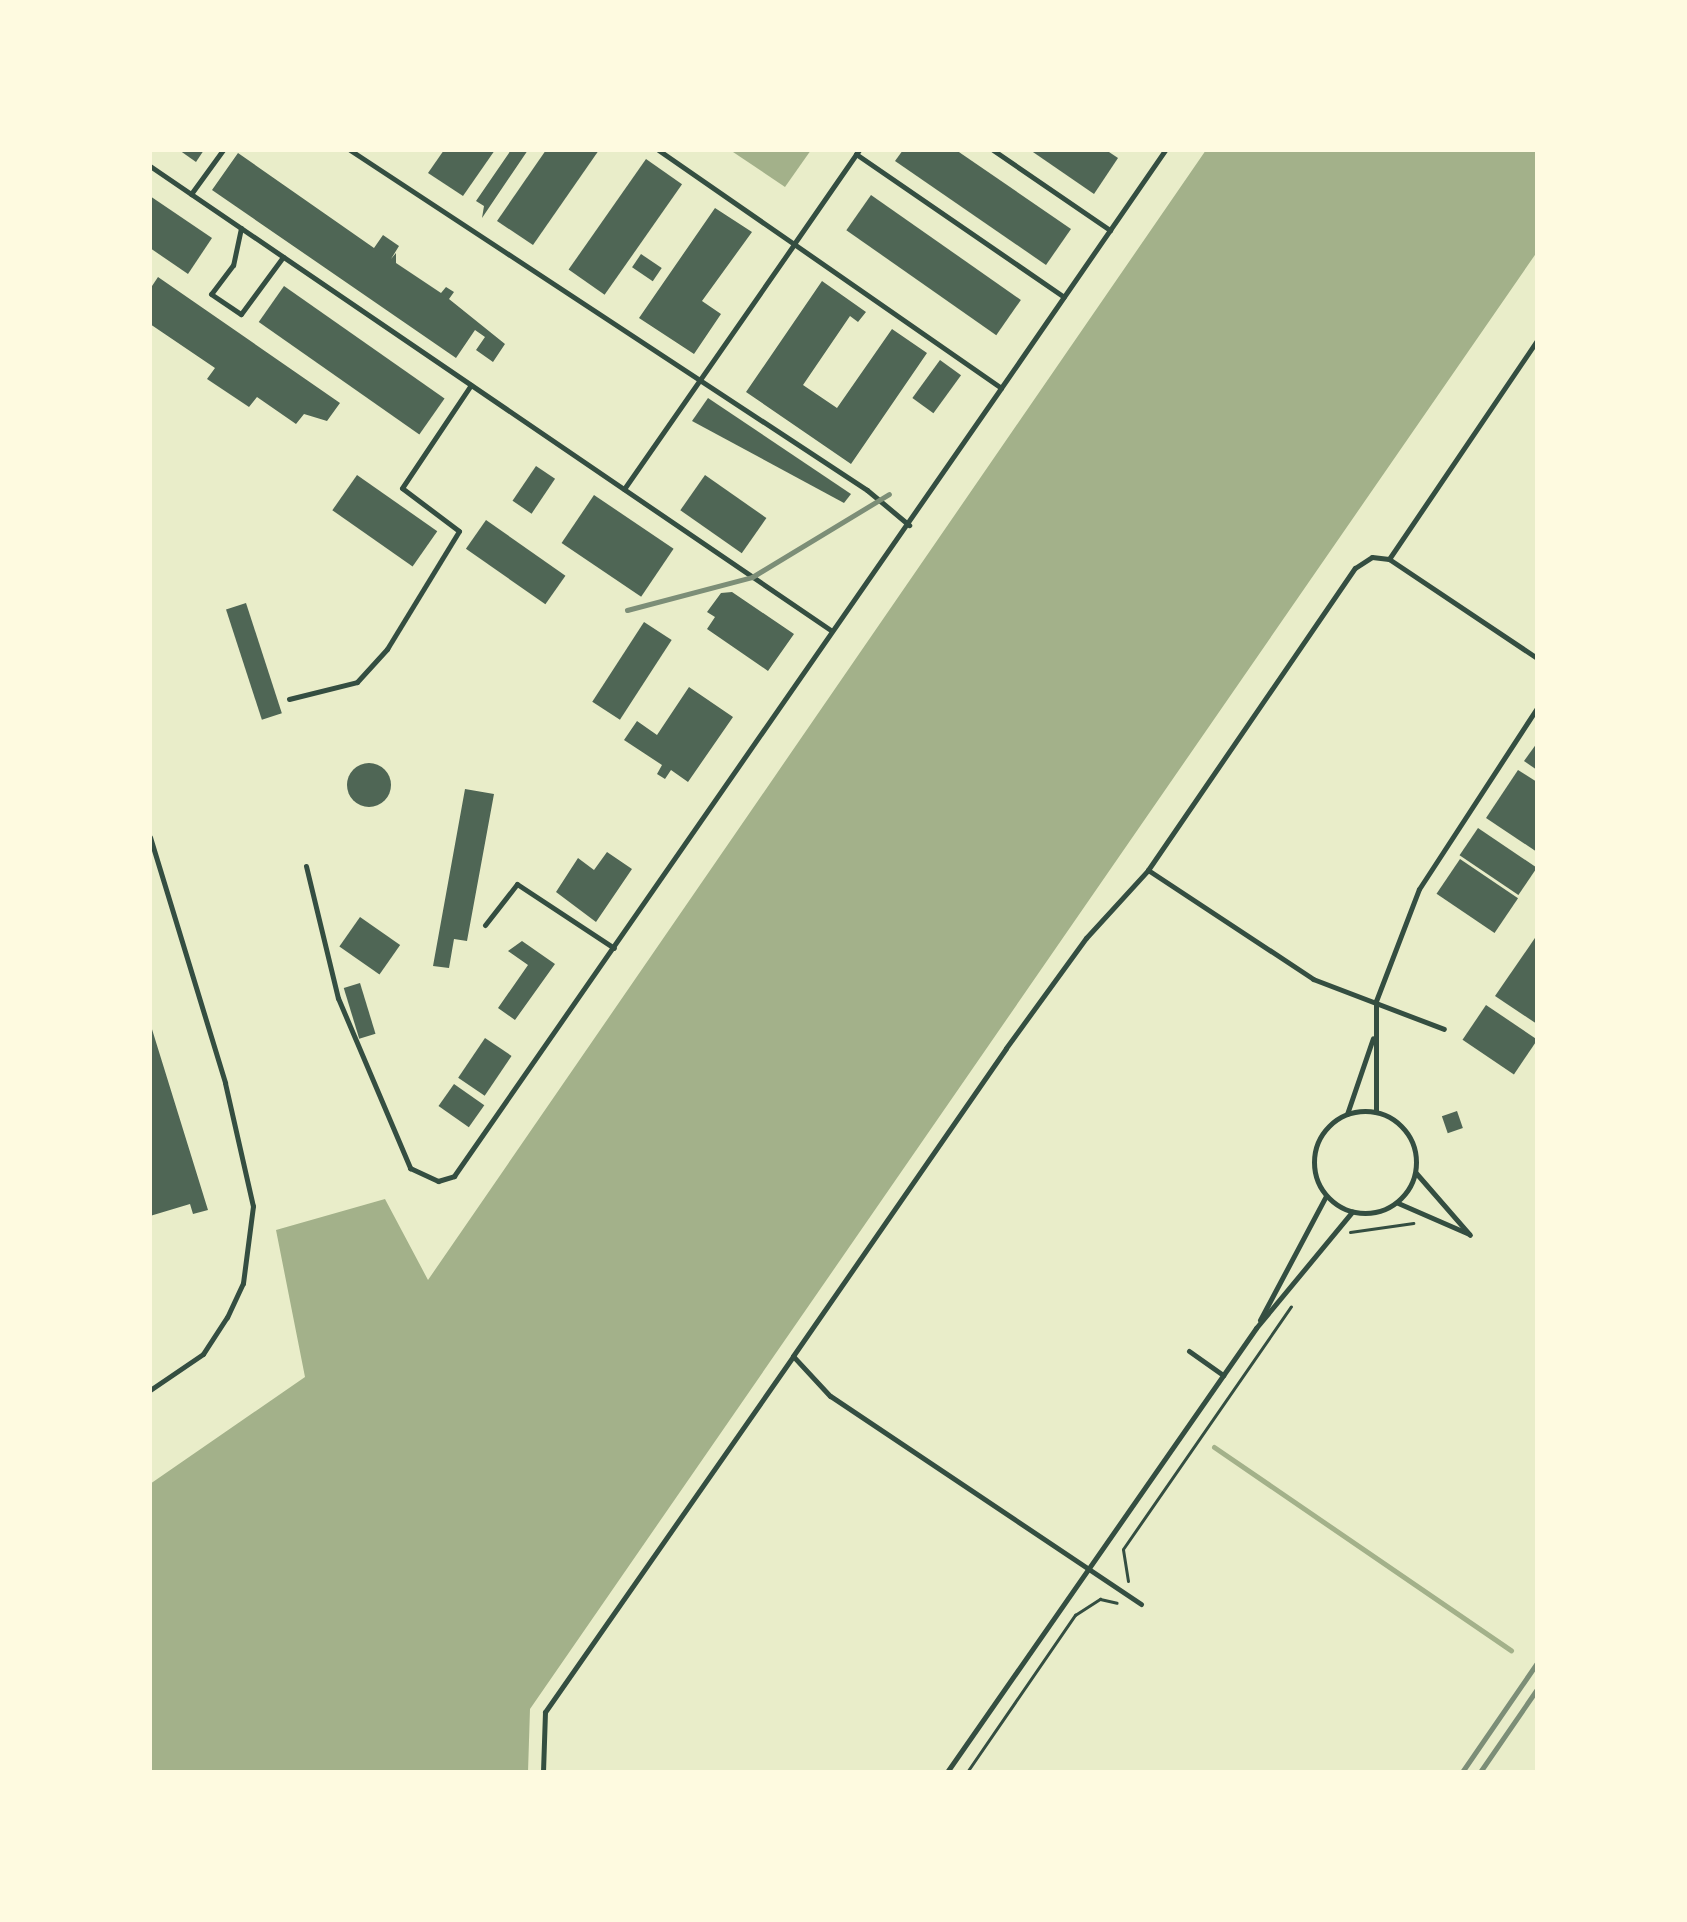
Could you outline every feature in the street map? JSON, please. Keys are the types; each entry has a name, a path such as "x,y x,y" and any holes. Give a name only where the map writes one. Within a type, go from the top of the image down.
{"lane":[{"path":"191,194 223,150"},
{"path":"350,150 909,525"},
{"path":"658,150 1001,388"},
{"path":"993,150 1110,230"},
{"path":"306,866 338,998 393,1133 410,1168 423,1178 438,1181 468,1162 1165,150"},
{"path":"624,489 858,152 1064,297"},
{"path":"150,166 832,631"},
{"path":"241,228 233,265 211,294 241,314 283,257"},
{"path":"1389,559 1537,340"},
{"path":"289,699 357,682 387,649 459,531 402,488 471,385"},
{"path":"543,1772 545,1712 1006,1048 1086,938 1148,870 1355,568 1372,557 1389,559 1537,658"},
{"path":"1376,1112 1373,1037 1376,1001 1419,889 1537,708"},
{"path":"150,837 225,1083 253,1206 243,1283 227,1317 203,1354 150,1390"},
{"path":"1148,870 1313,979 1444,1029"},
{"path":"485,925 517,884 614,948"},
{"path":"1256,1328 1326,1196 1315,1150 1347,1114 1373,1037"},
{"path":"947,1772 1256,1328 1352,1212 1397,1203 1470,1235 1416,1173 1408,1135 1376,1112 1347,1114"},
{"path":"1397,1203 1416,1173"},
{"path":"1326,1196 1352,1212"},
{"path":"1189,1351 1223,1375"},
{"path":"793,1356 830,1396 1141,1604"}],"path":[{"path":"1337,1242 1357,1230 1419,1225"},
{"path":"967,1772 1075,1615 1100,1599 1120,1604 1132,1585 1123,1549 1293,1303"}],"shaded area":[{"path":"730,150 811,150 785,187"},
{"path":"1206,150 1537,150 1537,252 530,1709 528,1772 150,1772 150,1484 305,1377 276,1230 385,1199 428,1280"}],"building":[{"path":"179,150 204,150 196,162"},
{"path":"444,150 495,150 463,196 428,173"},
{"path":"511,150 528,150 482,218 484,206 476,201"},
{"path":"546,150 599,150 533,245 497,221"},
{"path":"903,150 956,150 1071,229 1046,265 895,161"},
{"path":"1030,150 1106,150 1118,158 1094,194"},
{"path":"238,153 374,248 383,235 399,246 391,259 396,253 396,263 441,293 446,287 454,292 449,299 505,344 493,362 476,350 485,337 475,330 456,358 212,190"},
{"path":"646,159 682,184 605,295 569,270"},
{"path":"871,195 1021,300 996,335 846,230"},
{"path":"150,196 212,238 188,274 150,248"},
{"path":"715,208 752,232 702,301 721,314 694,354 639,318"},
{"path":"641,254 662,268 653,281 632,267"},
{"path":"158,277 340,403 327,421 304,414 296,424 257,397 249,407 207,379 215,368 150,324 150,289"},
{"path":"822,281 866,312 858,322 850,316 803,385 837,408 892,329 927,353 851,464 746,392"},
{"path":"284,286 445,398 419,434 259,322"},
{"path":"940,360 961,375 933,413 912,398"},
{"path":"708,398 851,494 844,503 692,421"},
{"path":"536,466 555,479 532,514 513,501"},
{"path":"357,475 437,531 413,566 332,510"},
{"path":"705,475 766,518 742,553 680,510"},
{"path":"594,495 674,549 641,597 562,543"},
{"path":"486,520 565,576 545,604 466,549"},
{"path":"732,592 794,634 768,671 707,629 715,617 707,612 721,593"},
{"path":"246,603 282,713 262,720 226,609"},
{"path":"644,622 672,640 620,720 592,702"},
{"path":"689,687 733,717 688,782 671,770 665,779 657,774 662,765 624,740 637,721 657,735"},
{"path":"1537,743 1537,770 1524,761"},
{"path":"369,763 384,770 391,785 384,800 369,807 354,800 347,785 354,770"},
{"path":"1518,770 1537,782 1537,852 1486,818"},
{"path":"465,789 494,794 467,941 454,939 449,968 433,966"},
{"path":"1478,828 1537,868 1518,895 1460,855"},
{"path":"607,852 632,869 596,922 556,892 578,858 594,870"},
{"path":"1460,859 1518,898 1495,933 1437,894"},
{"path":"360,917 400,945 379,975 339,946"},
{"path":"1537,935 1537,1024 1495,996"},
{"path":"522,941 555,964 515,1020 498,1008 528,965 508,951"},
{"path":"360,983 375,1034 359,1039 344,988"},
{"path":"1486,1005 1537,1039 1514,1074 1463,1040"},
{"path":"151,1026 208,1210 193,1214 190,1204 150,1216"},
{"path":"485,1038 512,1056 485,1096 458,1078"},
{"path":"454,1084 484,1105 469,1127 439,1106"},
{"path":"1457,1111 1463,1128 1448,1133 1442,1116"}],"waterway":[{"path":"1214,1447 1511,1650"}],"railway":[{"path":"627,610 752,577 889,494"},
{"path":"1462,1772 1537,1663"},
{"path":"1480,1772 1537,1689"}]}
